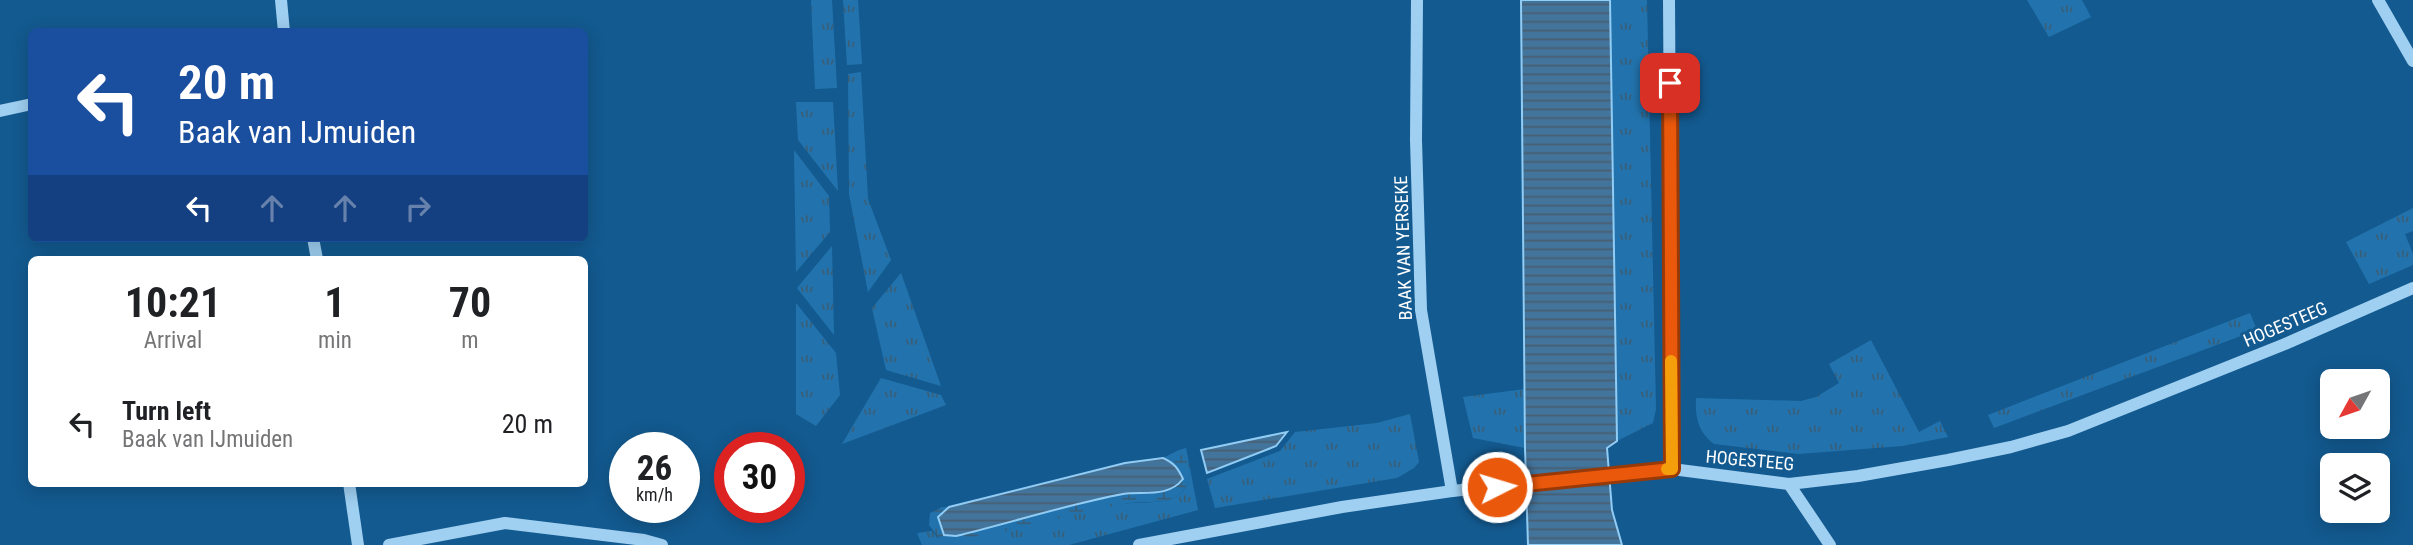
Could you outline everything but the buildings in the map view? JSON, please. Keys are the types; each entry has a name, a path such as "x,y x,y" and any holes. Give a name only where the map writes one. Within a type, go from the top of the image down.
{"street":[{"path":"281,0 284,28"},
{"name":"BAAK VAN YERSEKE","path":"1417,0 1416,140 1421,310 1452,491"},
{"path":"1669,0 1672,469"},
{"path":"2378,0 2413,61"},
{"path":"0,111 28,105"},
{"name":"HOGESTEEG","path":"1139,545 1342,507 1452,491 1672,469 1789,484 1858,476 1948,460 2011,447 2068,431 2273,349 2413,288"},
{"path":"1789,484 1830,545"},
{"path":"350,487 358,545"},
{"path":"389,545 505,523 644,540 662,545"}],"green space":[{"path":"811,0 832,0 837,88 815,89"},
{"path":"843,0 858,0 862,64 847,65"},
{"path":"1610,0 1647,0 1656,409 1653,423 1617,441"},
{"path":"2027,0 2082,0 2091,17 2049,37"},
{"path":"861,72 868,199 891,260 868,292 849,194 848,74"},
{"path":"796,102 833,102 838,191 798,140"},
{"path":"794,150 829,196 830,232 796,272"},
{"path":"2413,208 2413,231 2405,234 2413,254 2413,265 2369,284 2346,242"},
{"path":"832,246 834,335 797,288"},
{"path":"901,273 941,386 886,370 872,308"},
{"path":"796,303 836,353 840,395 816,426 796,414"},
{"path":"2250,313 2257,330 1994,428 1988,415"},
{"path":"1871,340 1919,432 1940,421 1948,437 1902,446 1798,454 1714,444 1701,429 1696,412 1696,398 1801,401 1816,397 1839,383 1829,364"},
{"path":"881,378 941,395 946,405 842,444"},
{"path":"1525,389 1525,448 1473,438 1463,397"},
{"path":"1410,414 1419,462 1397,478 1215,508 1207,479 1280,451 1295,432 1377,423"},
{"path":"1186,448 1198,510 1069,545 922,545 917,533 932,531 938,538 1130,503 1171,499 1182,492 1189,480 1187,461 1179,450"},
{"path":"1179,450 1189,467 1189,480 1182,491 1171,499 1124,504 961,542 938,537 929,525 930,513 942,507 949,507 938,517 1125,494 1156,493 1171,461 1163,458"}],"shaded area":[{"path":"1521,0 1610,0 1617,441 1607,448 1612,510 1622,545 1528,545"},
{"path":"1287,432 1276,446 1207,473 1201,450"},
{"path":"1163,458 1175,466 1183,479 1163,491 1103,498 956,536 944,535 938,517 949,507 1125,463"}],"slow traffic":[{"path":"1667,469 1672,469 1671,361"}],"route":[{"path":"1497,487 1672,469 1670,83"}]}
